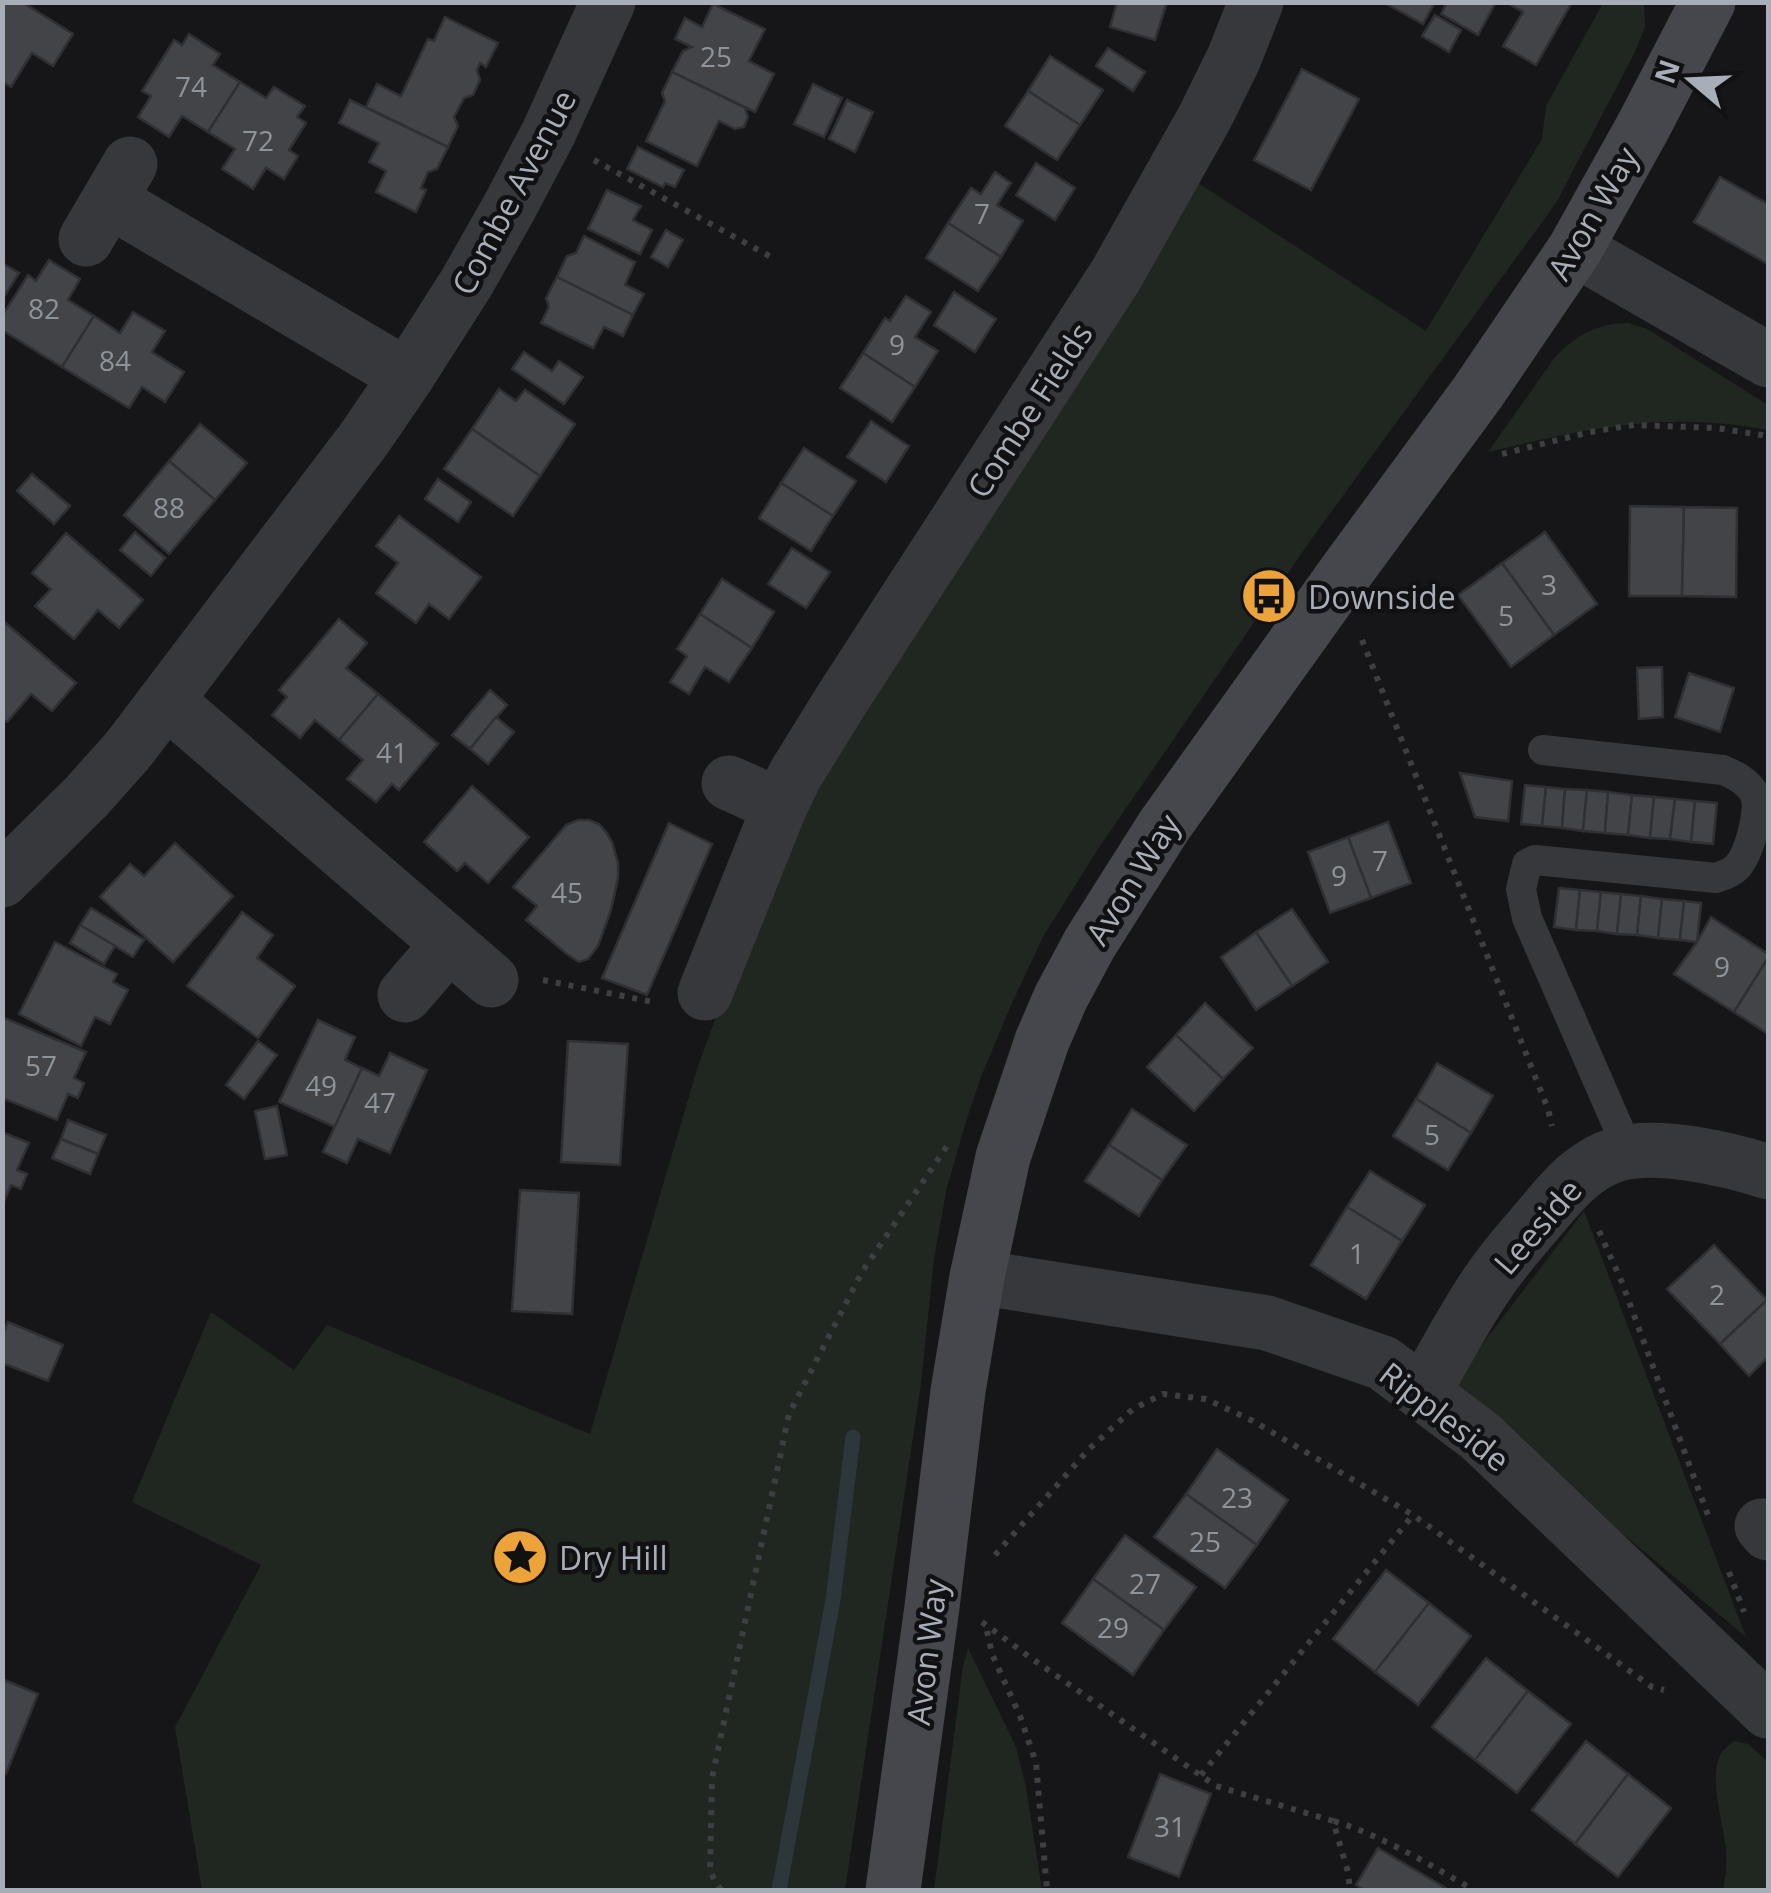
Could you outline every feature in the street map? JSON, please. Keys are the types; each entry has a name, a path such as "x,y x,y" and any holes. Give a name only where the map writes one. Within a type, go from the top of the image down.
{"street":[{"name":"Combe Avenue","path":"2,880 128,750 364,439 467,282 548,134 608,2"},
{"name":"Combe Fields","path":"683,998 795,775 1116,275 1206,118 1256,2"},
{"name":"Avon Way","path":"893,1890 958,1391 977,1278 1003,1157 1061,997 1144,856 1478,392 1575,249 1708,2"},
{"path":"108,201 407,376"},
{"path":"1575,249 1768,360"},
{"path":"167,701 448,944 513,980"},
{"path":"728,783 780,806"},
{"path":"405,995 448,944"},
{"name":"Leeside","path":"1423,1393 1490,1279 1571,1182 1609,1158 1629,1152 1694,1154 1740,1162 1768,1172"},
{"name":"Rippleside","path":"977,1278 1267,1324 1383,1364 1481,1437 1768,1710"}],"lane":[{"path":"1543,750 1723,770 1743,781 1755,797 1756,817 1742,858 1735,870 1716,878 1535,860 1527,864 1521,894 1527,918 1629,1152"}],"path":[{"path":"548,134 773,258"},
{"path":"1492,458 1590,432 1634,425 1717,428 1768,436"},
{"path":"1360,635 1548,1110 1571,1182 1743,1539 1747,1619"},
{"path":"513,980 683,998"},
{"path":"722,1890 710,1872 712,1778 789,1414 862,1272 968,1114 1022,1098"},
{"path":"988,1563 1089,1449 1133,1409 1163,1394 1206,1399 1253,1420 1413,1515 1652,1687"},
{"path":"1200,1775 1413,1515"},
{"path":"971,1614 1216,1786 1368,1832 1474,1890"},
{"path":"986,1625 992,1654 1036,1763 1047,1890"},
{"path":"1333,1821 1350,1890"}],"shaded area":[{"path":"1603,3 1644,3 1645,27 1556,203 1310,541 1098,849 1044,935 981,1077 947,1187 934,1259 921,1384 845,1890 202,1890 175,1727 261,1565 132,1502 211,1312 294,1370 327,1325 590,1434 697,1069 790,814 1189,177 1426,331 1542,139 1546,106"},
{"path":"1628,323 1647,329 1768,405 1768,430 1660,422 1594,429 1488,452 1556,356 1580,336 1598,328"},
{"path":"1584,1211 1746,1637 1449,1388"},
{"path":"968,1648 1016,1747 1042,1890 934,1890"},
{"path":"1734,1741 1748,1744 1768,1762 1768,1890 1723,1890 1726,1850 1716,1774 1722,1752"}],"building":[{"path":"2,2 22,2 73,34 53,66 32,53 11,87 2,81"},
{"path":"1117,2 1167,2 1155,40 1110,27"},
{"path":"1383,2 1435,2 1423,24"},
{"path":"1447,2 1496,2 1478,35 1441,14"},
{"path":"1510,2 1572,2 1536,65 1503,46 1523,12"},
{"path":"713,4 765,29 749,61 774,74 755,112 672,72 683,51 692,47 675,39 685,18 702,27"},
{"path":"1435,15 1461,30 1449,52 1422,36"},
{"path":"445,17 498,43 486,67 480,63 480,80 473,95 464,98 454,117 458,126 448,147 366,107 377,84 401,96 428,39 434,41"},
{"path":"189,34 220,54 213,65 240,82 208,132 182,116 169,137 138,117 151,96 142,91 174,40 182,45"},
{"path":"1108,48 1145,72 1133,91 1096,66"},
{"path":"1050,56 1103,90 1080,125 1028,91"},
{"path":"1302,69 1359,99 1311,190 1254,160"},
{"path":"672,72 745,108 748,117 744,127 735,129 719,121 697,166 646,141 665,101 662,93"},
{"path":"240,82 266,98 274,87 305,106 297,117 306,123 289,150 298,156 284,179 266,168 253,189 222,169 235,149 208,132"},
{"path":"813,84 842,98 824,137 794,124"},
{"path":"1028,91 1080,125 1057,160 1005,126"},
{"path":"350,100 448,147 437,169 428,172 421,188 426,190 416,212 376,192 386,171 369,162 379,143 339,123"},
{"path":"847,100 873,112 855,152 829,139"},
{"path":"638,147 684,170 675,187 665,183 663,187 627,169"},
{"path":"1036,163 1075,188 1055,220 1016,195"},
{"path":"995,172 1011,183 997,205 1023,221 1001,257 948,223 971,188 981,194"},
{"path":"1720,177 1768,204 1768,264 1694,222"},
{"path":"607,190 641,206 633,220 652,230 640,254 588,229"},
{"path":"948,223 1001,257 978,291 926,258"},
{"path":"666,230 683,240 668,267 651,257"},
{"path":"584,236 635,262 625,285 644,294 633,315 557,277 567,256 576,253"},
{"path":"49,260 80,279 68,300 94,316 62,367 2,330 2,316 28,275 36,281"},
{"path":"2,263 19,273 2,300"},
{"path":"557,277 633,315 623,336 604,327 593,348 541,323 549,307 546,298"},
{"path":"954,292 996,319 975,352 934,325"},
{"path":"906,296 931,312 915,337 938,351 915,387 863,353 885,318 890,321"},
{"path":"133,312 165,331 152,352 184,372 165,402 142,387 129,408 62,367 94,316 120,333"},
{"path":"524,352 552,371 559,361 583,377 564,404 512,369"},
{"path":"863,353 915,387 892,422 840,388"},
{"path":"499,389 516,401 525,390 575,424 540,476 472,429"},
{"path":"871,421 909,446 886,482 847,457"},
{"path":"200,424 247,463 215,500 169,461"},
{"path":"472,429 540,476 513,516 444,469"},
{"path":"804,448 856,481 833,516 781,483"},
{"path":"169,461 215,500 169,554 124,515"},
{"path":"32,474 70,506 54,524 17,491"},
{"path":"438,479 471,502 458,522 425,499"},
{"path":"781,483 833,516 811,551 759,518"},
{"path":"1630,506 1684,507 1682,596 1629,596"},
{"path":"1684,507 1737,508 1736,597 1682,596"},
{"path":"399,516 481,577 449,619 429,604 416,623 376,593 398,563 376,546"},
{"path":"135,532 165,558 151,576 120,550"},
{"path":"1545,532 1597,604 1554,635 1502,563"},
{"path":"66,533 143,600 119,628 98,610 74,639 35,606 51,589 32,573"},
{"path":"792,548 830,572 806,608 768,584"},
{"path":"1502,563 1554,635 1511,667 1458,595"},
{"path":"722,579 774,612 752,648 700,614"},
{"path":"700,614 752,648 729,682 705,667 689,694 670,682 687,656 677,649"},
{"path":"339,619 367,643 346,668 378,694 339,740 315,720 300,738 272,715 287,697 279,690"},
{"path":"2,620 76,683 52,711 31,694 7,722 2,719"},
{"path":"1662,667 1663,717 1639,719 1637,668"},
{"path":"1689,673 1734,688 1720,732 1675,717"},
{"path":"490,690 507,705 470,749 452,735"},
{"path":"378,694 438,744 399,790 392,784 376,802 347,779 363,760 339,740"},
{"path":"496,717 514,732 488,764 470,749"},
{"path":"1460,773 1512,781 1508,821 1475,817"},
{"path":"1525,785 1546,787 1542,826 1521,824"},
{"path":"472,786 529,837 488,883 465,863 457,871 424,842"},
{"path":"1546,787 1565,789 1562,828 1542,826"},
{"path":"1565,789 1587,790 1583,831 1562,828"},
{"path":"1587,790 1608,792 1605,833 1583,831"},
{"path":"1608,792 1632,795 1628,835 1605,833"},
{"path":"1632,795 1654,797 1650,838 1628,835"},
{"path":"1654,797 1675,799 1670,839 1650,838"},
{"path":"1675,799 1695,801 1691,842 1670,839"},
{"path":"1695,801 1717,803 1713,844 1691,842"},
{"path":"578,820 599,824 612,842 618,863 611,910 598,946 588,959 579,962 526,920 537,906 513,887 566,825"},
{"path":"1388,822 1411,883 1371,898 1348,837"},
{"path":"669,823 712,844 647,995 602,978"},
{"path":"1348,837 1371,898 1330,913 1308,852"},
{"path":"175,843 233,896 173,962 100,897 130,864 144,876"},
{"path":"1559,888 1580,890 1576,930 1554,927"},
{"path":"1580,890 1601,892 1597,931 1576,930"},
{"path":"1601,892 1621,894 1617,934 1597,931"},
{"path":"1621,894 1641,896 1637,935 1617,934"},
{"path":"1641,896 1662,899 1658,938 1637,935"},
{"path":"1662,899 1684,901 1680,940 1658,938"},
{"path":"1684,901 1701,903 1697,942 1680,940"},
{"path":"91,908 144,940 133,957 80,925"},
{"path":"1292,909 1328,962 1292,986 1256,932"},
{"path":"242,912 273,935 257,958 295,986 258,1038 187,986"},
{"path":"1711,917 1768,954 1734,1012 1674,974"},
{"path":"80,925 115,946 104,964 70,943"},
{"path":"1256,932 1292,986 1256,1010 1221,957"},
{"path":"55,942 117,974 113,982 128,990 110,1024 95,1017 81,1046 19,1014"},
{"path":"1768,958 1768,1034 1734,1012"},
{"path":"1205,1003 1253,1048 1223,1079 1176,1035"},
{"path":"2,1017 86,1052 74,1078 84,1083 78,1098 68,1094 57,1120 2,1098"},
{"path":"318,1020 355,1037 345,1060 362,1068 335,1127 279,1102"},
{"path":"1176,1035 1223,1079 1194,1111 1147,1067"},
{"path":"258,1041 277,1055 244,1099 226,1085"},
{"path":"568,1041 628,1044 620,1165 561,1162"},
{"path":"390,1053 427,1070 390,1153 358,1139 347,1163 323,1152 362,1068 379,1076"},
{"path":"1437,1063 1493,1096 1471,1133 1416,1099"},
{"path":"1416,1099 1471,1133 1448,1170 1393,1136"},
{"path":"277,1106 287,1155 265,1159 255,1111"},
{"path":"1132,1109 1187,1145 1162,1180 1109,1145"},
{"path":"68,1120 106,1135 98,1154 61,1139"},
{"path":"2,1132 29,1143 17,1170 27,1174 21,1189 11,1185 2,1206"},
{"path":"61,1139 98,1154 90,1174 52,1158"},
{"path":"1109,1145 1162,1180 1139,1216 1085,1181"},
{"path":"1370,1171 1425,1205 1402,1241 1347,1207"},
{"path":"520,1190 579,1193 572,1314 512,1311"},
{"path":"1347,1207 1402,1241 1366,1299 1311,1265"},
{"path":"1714,1245 1767,1300 1720,1344 1667,1289"},
{"path":"1767,1300 1768,1357 1749,1376 1720,1344"},
{"path":"8,1322 63,1345 48,1381 2,1363 2,1336"},
{"path":"1217,1449 1288,1500 1257,1545 1186,1494"},
{"path":"1186,1494 1257,1545 1225,1588 1154,1537"},
{"path":"1125,1535 1196,1587 1164,1630 1093,1579"},
{"path":"1386,1570 1429,1603 1375,1672 1333,1639"},
{"path":"1093,1579 1164,1630 1133,1675 1062,1623"},
{"path":"1429,1603 1471,1636 1418,1705 1375,1672"},
{"path":"1486,1658 1528,1691 1475,1760 1432,1727"},
{"path":"2,1679 38,1694 6,1774 2,1772"},
{"path":"1528,1691 1571,1724 1517,1793 1475,1760"},
{"path":"1586,1741 1628,1774 1575,1844 1532,1810"},
{"path":"1160,1774 1211,1794 1179,1877 1128,1857"},
{"path":"1628,1774 1671,1808 1618,1877 1575,1844"},
{"path":"1378,1848 1449,1890 1365,1890 1356,1885"}],"waterway":[{"path":"779,1890 833,1600 853,1437"}],"place":[{"name":"Downside","path":"1269,596"},
{"name":"Dry Hill","path":"520,1557"}]}
